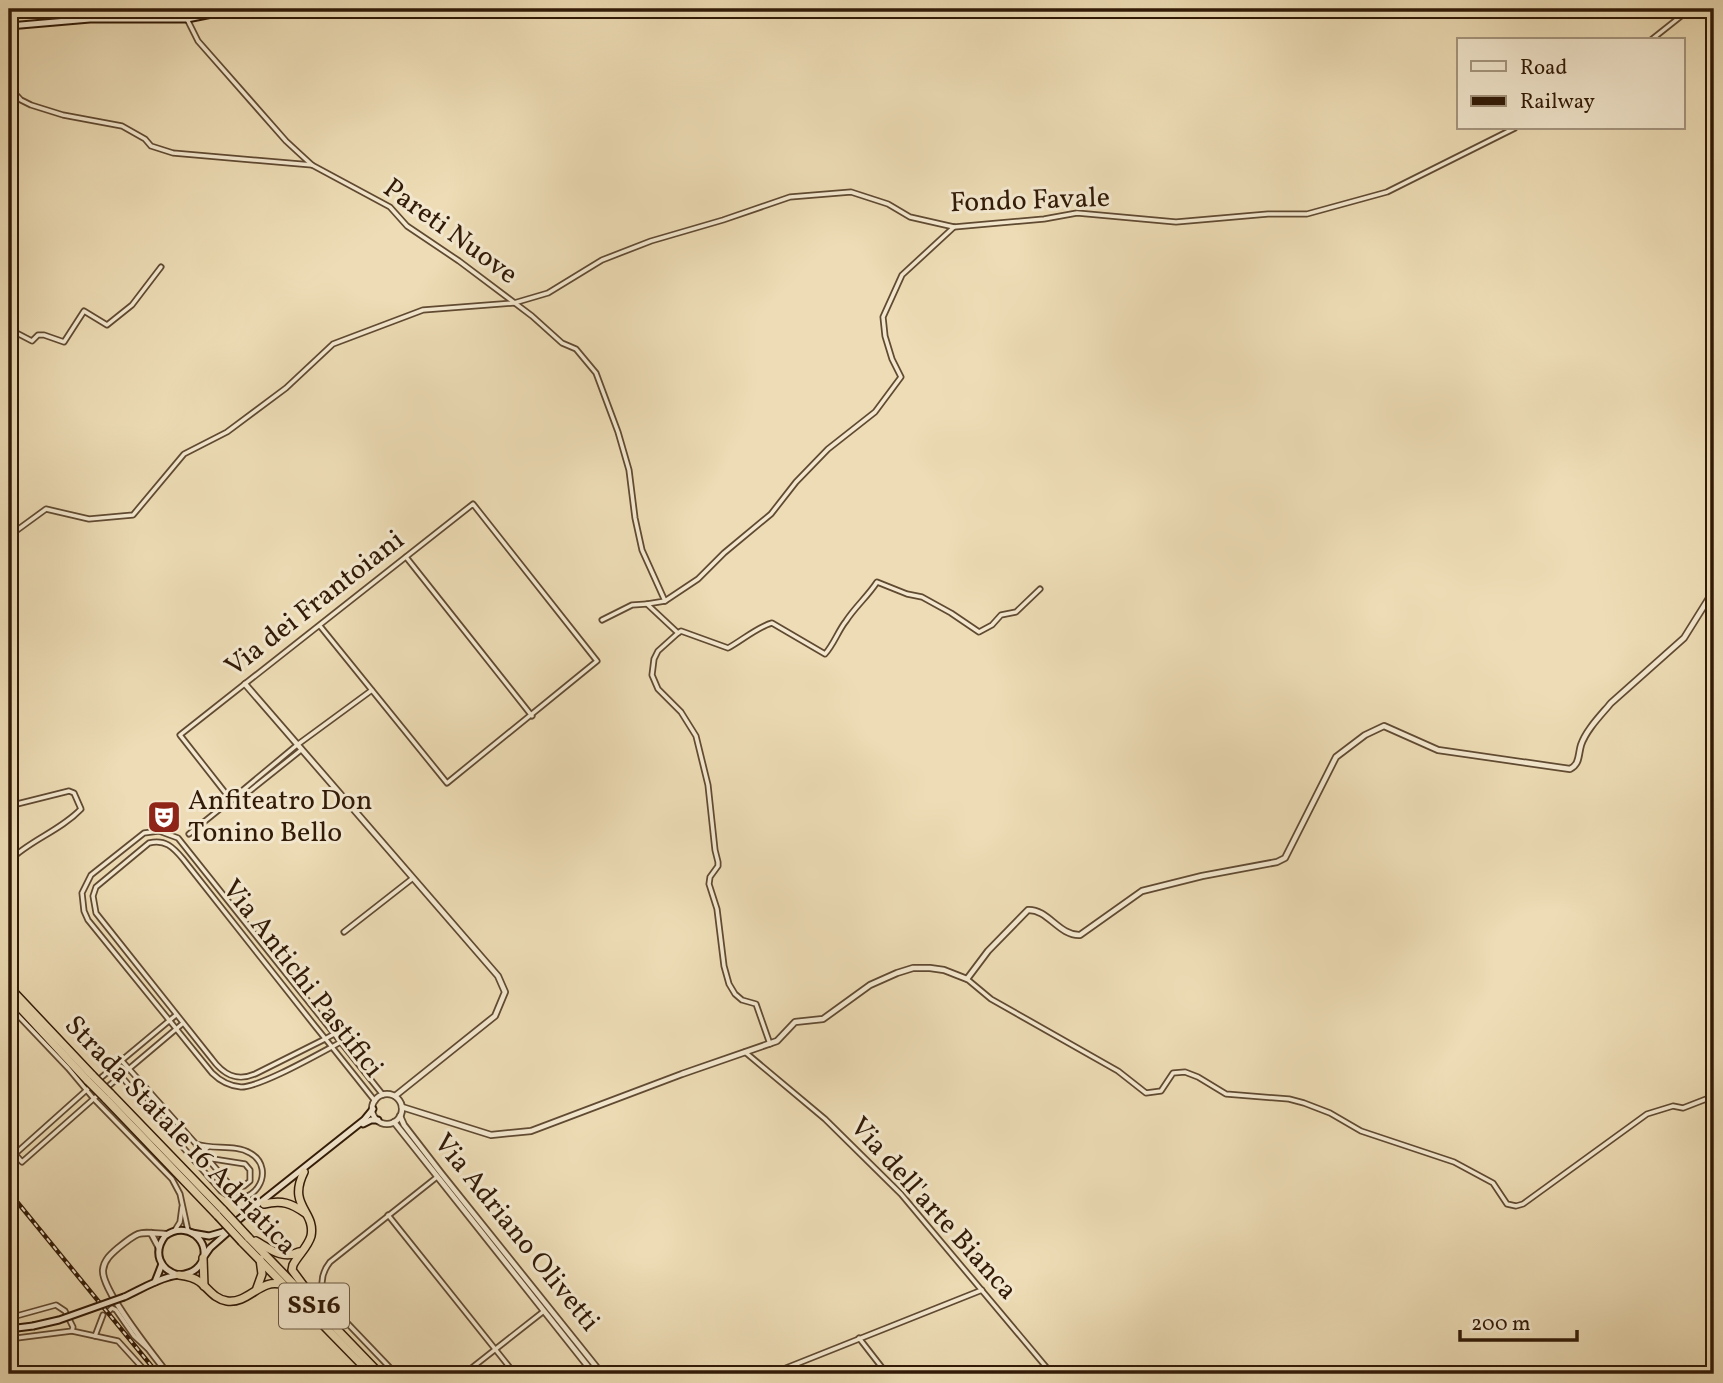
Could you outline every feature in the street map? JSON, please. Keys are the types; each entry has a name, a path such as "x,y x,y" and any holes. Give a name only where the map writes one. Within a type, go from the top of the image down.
{"highway":[{"name":"Strada Statale 16 Adriatica","path":"9,988 107,1096 380,1374"},
{"name":"Strada Statale 16 Adriatica","path":"9,996 91,1079"},
{"path":"304,1172 299,1182 299,1199 311,1228 311,1236 292,1270 327,1318"},
{"path":"264,1204 282,1201 292,1204 306,1214"},
{"name":"Strada Statale 16 Adriatica","path":"246,1239 260,1259 371,1374"},
{"path":"246,1239 282,1255 293,1255 303,1250"},
{"path":"203,1258 205,1286"},
{"path":"252,1294 260,1283 260,1259"},
{"path":"179,1275 196,1279 218,1298 228,1301 239,1300 262,1286 277,1283 295,1294"}],"main road":[{"path":"9,26 102,19 187,19 237,9"},
{"path":"179,1275 168,1271 162,1264 159,1248 167,1234 175,1230 209,1236 224,1233 264,1204 365,1121 373,1108"},
{"path":"9,1329 33,1326 90,1310 155,1282 194,1271 224,1233 365,1121 378,1120"},
{"path":"190,1232 201,1242 203,1258"},
{"path":"155,1282 162,1264"}],"street":[{"path":"99,9 102,19"},
{"path":"163,19 175,9"},
{"path":"1654,38 1690,9"},
{"path":"187,19 198,41 285,141 312,165"},
{"name":"Pareti Nuove","path":"9,87 31,106 122,126 145,139 151,146 173,153 312,165 390,207 407,226 514,303"},
{"name":"Fondo Favale","path":"514,303 548,293 602,260 651,241 801,195 851,192 862,194 888,204 910,217 954,227 1044,219 1077,213 1176,222 1268,214 1307,214 1387,192 1511,130"},
{"path":"602,621 632,605 665,601 698,579 724,552 771,514 796,482 828,449 875,412 901,377 885,336 883,317 891,298 902,275 954,227"},
{"path":"9,329 32,341 38,335 44,335 64,342 84,311 107,324 132,305 161,267"},
{"path":"514,303 562,343 576,349 596,373 629,470 642,550 665,601"},
{"name":"Pareti Nuove","path":"9,536 46,509 89,519 133,515 184,454 227,432 286,388 333,344 423,310 514,303"},
{"name":"Via dei Frantoiani","path":"231,800 180,735 472,504 597,662 532,716"},
{"path":"320,626 447,783 532,716 406,557"},
{"path":"770,1044 757,1007 754,1003 742,1000 729,984 709,884 718,862 708,785 696,736 681,712 658,689 652,675 657,651 681,631 728,648 746,639 767,623 772,623 825,654 845,621 877,582 922,597 951,612 979,632 992,625 1001,615 1016,612 1040,589"},
{"path":"967,979 988,951 1028,911 1036,911 1067,933 1080,935 1142,891 1183,880 1281,861 1336,757 1365,735 1384,726 1438,750 1570,769 1575,767 1582,743 1602,714 1684,638 1714,590"},
{"path":"647,604 678,633"},
{"path":"245,684 498,976 505,992 495,1016 396,1096 383,1095 375,1101 373,1108 378,1120 394,1122 400,1116 402,1107 396,1096"},
{"path":"189,834 231,800 241,797 372,690"},
{"path":"9,806 69,791 74,793 81,809 47,837 30,845 9,861"},
{"name":"Via Antichi Pastifici","path":"169,1020 88,920 82,901 87,879 142,834 152,831 165,832 185,844 383,1095"},
{"name":"Via Antichi Pastifici","path":"176,1015 96,913 93,896 99,883 149,843 159,842 173,848 375,1101"},
{"path":"344,932 413,878"},
{"path":"402,1107 491,1135 531,1131 770,1044 777,1041 795,1022 823,1019 878,980 904,970 930,968 967,979 991,999 1118,1071 1146,1093 1161,1091 1173,1073 1185,1072 1226,1094 1304,1103 1330,1113 1361,1131 1454,1162 1493,1183 1507,1204 1516,1206 1523,1204 1647,1114 1673,1107 1683,1108 1714,1096"},
{"path":"9,1006 86,1091 172,1179 180,1194 190,1232"},
{"path":"182,1023 22,1162 15,1154 176,1015 228,1075 247,1077 334,1034"},
{"path":"169,1020 220,1080 242,1087 258,1083 341,1042"},
{"path":"198,1056 205,1050"},
{"name":"Via dell'arte Bianca","path":"745,1051 825,1119 901,1194 1052,1374"},
{"path":"122,1061 232,1186 240,1188 250,1181 250,1170 245,1164 208,1158"},
{"path":"114,1068 226,1195 247,1197 258,1188 262,1170 256,1158 243,1150 208,1147 193,1142"},
{"name":"Via Adriano Olivetti","path":"400,1116 439,1175 594,1374"},
{"name":"Via Adriano Olivetti","path":"394,1122 602,1374"},
{"path":"194,1160 208,1147"},
{"path":"396,1374 329,1304 321,1287 323,1272 330,1262 439,1175"},
{"path":"175,1230 180,1222 183,1205"},
{"path":"388,1215 515,1374"},
{"path":"167,1234 140,1232 110,1255 103,1270 105,1283 168,1374"},
{"path":"150,1233 159,1248"},
{"path":"774,1373 982,1290"},
{"path":"9,1318 56,1305 65,1311 73,1326 72,1331"},
{"path":"109,1311 112,1308 116,1310 134,1336 151,1351"},
{"path":"464,1374 544,1311"},
{"path":"95,1336 103,1315"},
{"path":"9,1339 72,1331 118,1341 148,1374"},
{"path":"859,1338 887,1374"}],"railway":[{"path":"9,1192 158,1374"}],"place":[{"name":"Anfiteatro Don Tonino Bello","path":"164,817"}]}
